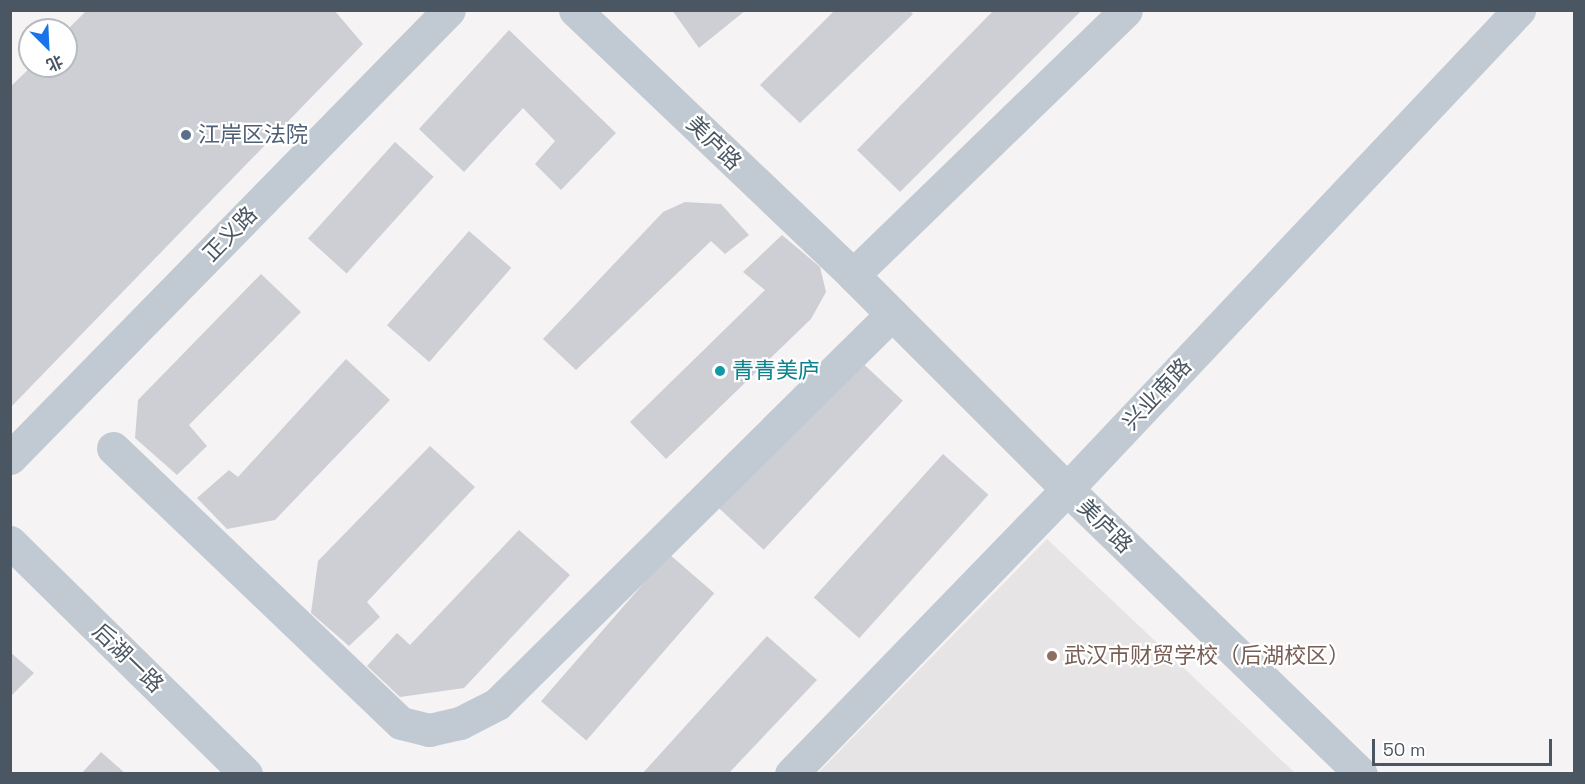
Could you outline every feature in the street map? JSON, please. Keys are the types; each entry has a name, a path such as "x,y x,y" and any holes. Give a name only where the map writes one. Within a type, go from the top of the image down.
{"street":[{"name":"正义路","path":"10,458 449,10"},
{"name":"美庐路","path":"575,10 853,275 1067,489 1361,774"},
{"path":"853,275 1126,10"},
{"name":"兴业南路","path":"791,774 1067,489 1519,10"},
{"path":"113,448 401,723 429,730 460,723 497,704 892,314"},
{"name":"后湖一路","path":"10,542 246,774"}],"shaded area":[{"name":"武汉市财贸学校（后湖校区）","path":"1047,539 1295,773 818,773"}],"building":[{"path":"87,10 334,10 363,44 10,408 10,87 19,78 78,78 78,19"},
{"path":"672,10 746,10 699,48"},
{"path":"835,10 909,10 913,14 800,123 760,85"},
{"path":"994,10 1082,10 900,192 857,150"},
{"path":"509,30 616,133 561,190 535,164 555,141 523,108 464,172 419,129"},
{"path":"395,142 434,177 347,273 308,239"},
{"path":"685,202 721,204 749,235 725,254 711,241 576,370 543,339 663,212"},
{"path":"469,231 511,268 429,362 387,325"},
{"name":"青青美庐","path":"782,235 820,267 826,292 811,319 666,459 630,422 765,290 743,272"},
{"path":"261,274 301,312 189,425 207,446 177,475 135,438 138,400"},
{"name":"青青美庐","path":"856,357 903,401 764,550 717,506"},
{"path":"346,359 390,400 275,520 227,529 197,498 229,470 238,477"},
{"path":"430,446 475,487 367,602 380,617 349,646 311,613 318,561"},
{"path":"943,454 988,495 859,638 814,597"},
{"path":"519,530 570,575 464,688 400,697 367,666 397,633 410,645"},
{"path":"669,554 714,593 586,741 541,701"},
{"path":"767,636 817,680 728,774 642,774"},
{"path":"10,652 34,673 10,697"},
{"path":"101,752 126,774 81,774"}],"place":[{"name":"江岸区法院","path":"186,135"},
{"name":"青青美庐","path":"720,371"},
{"name":"武汉市财贸学校（后湖校区）","path":"1052,656"}]}
